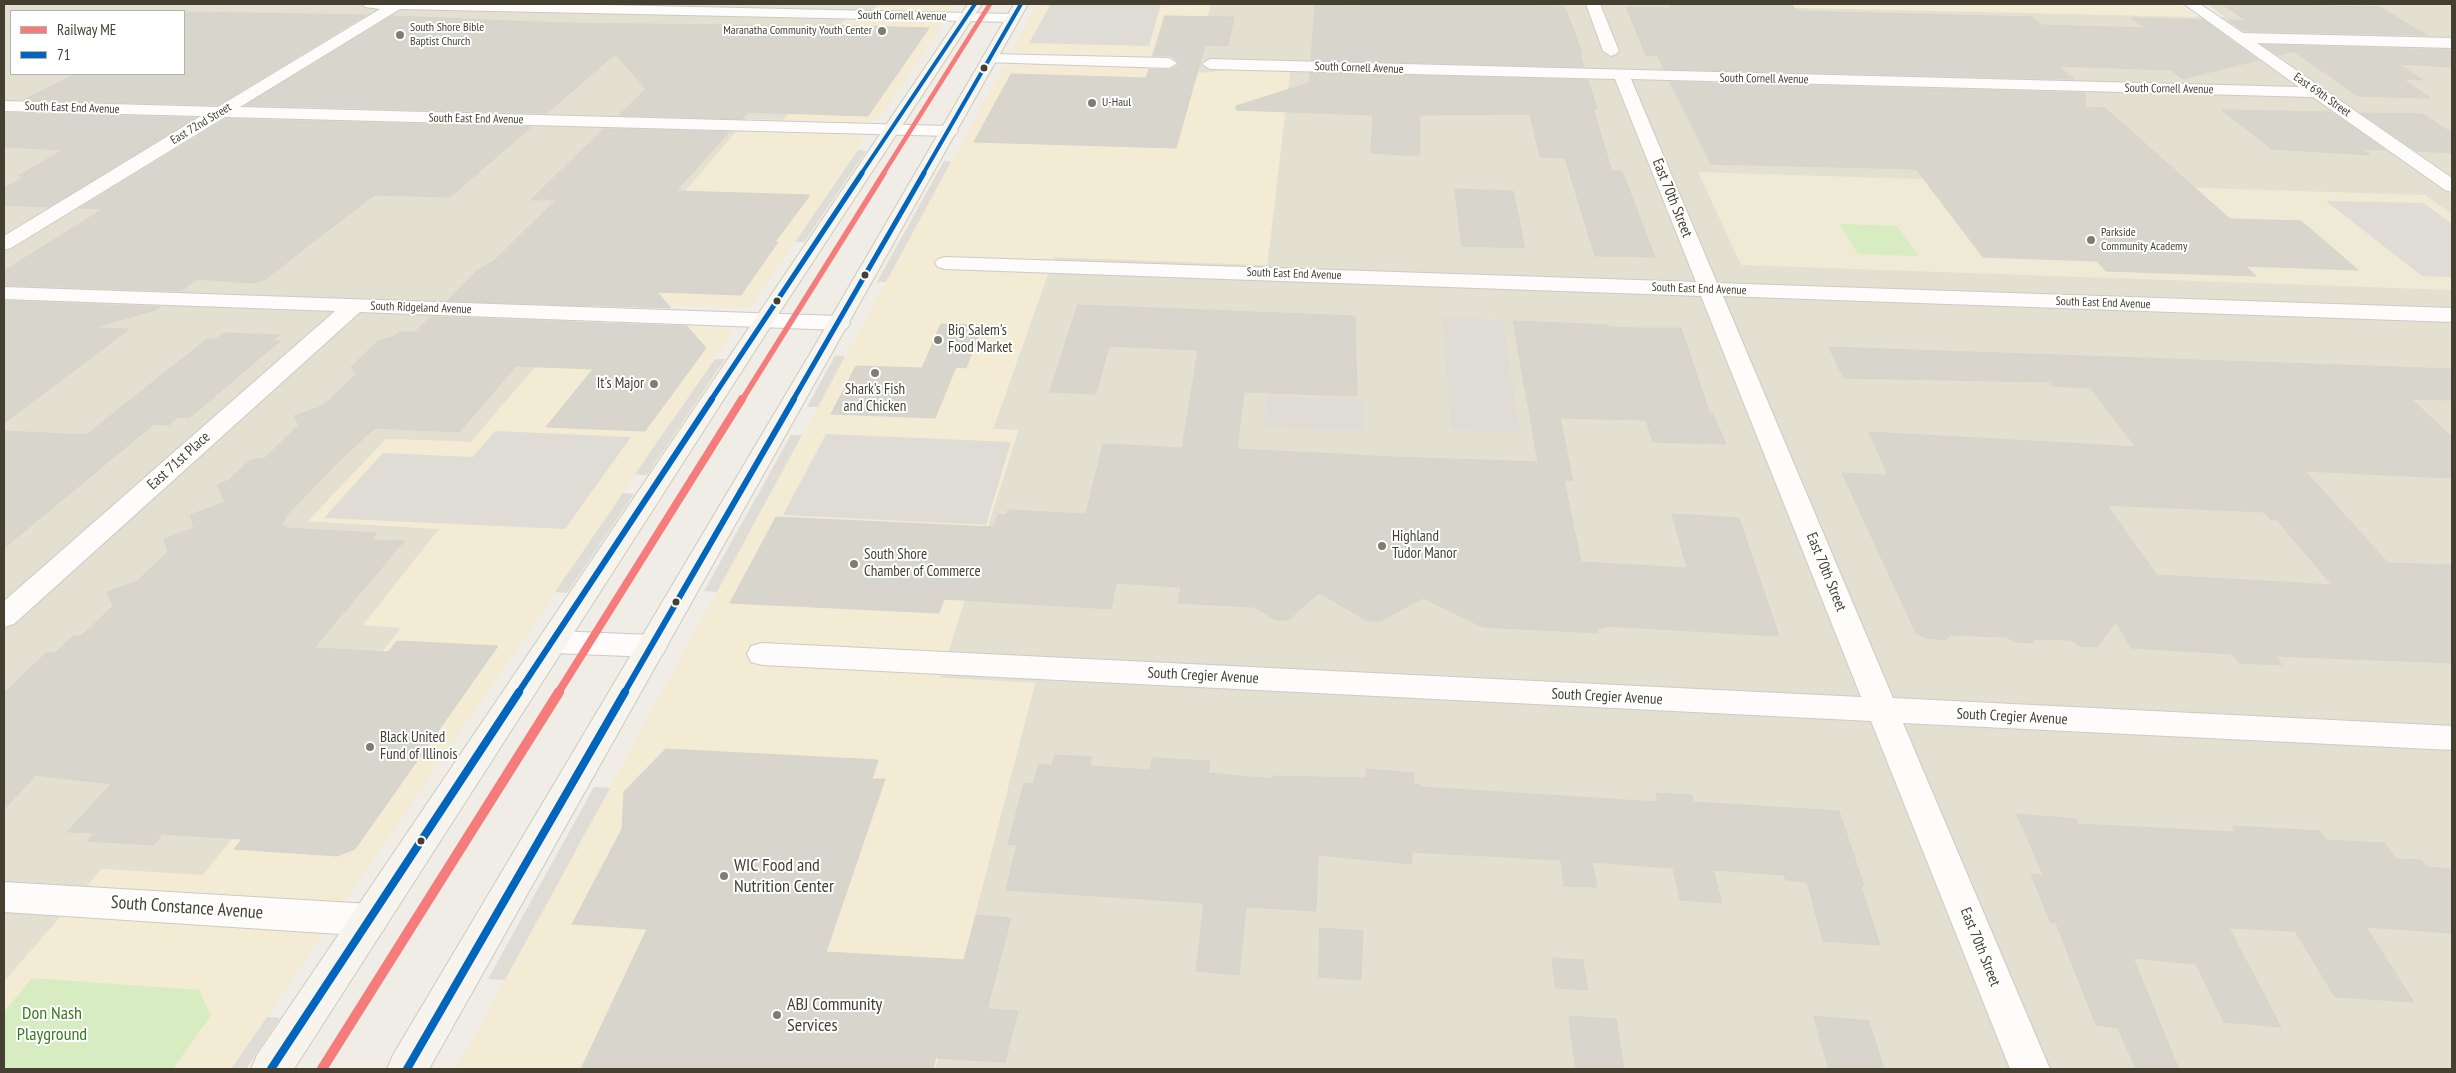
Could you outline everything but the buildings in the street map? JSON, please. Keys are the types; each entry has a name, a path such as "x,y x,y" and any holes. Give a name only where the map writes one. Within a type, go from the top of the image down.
{"main road":[{"path":"271,1069 554,642 763,320 975,4"},
{"path":"407,1069 839,323 1021,4"}],"street":[{"name":"South Cornell Avenue","path":"370,4 1013,18"},
{"name":"East 72nd Street","path":"4,244 397,4"},
{"path":"1593,4 1611,51"},
{"name":"East 69th Street","path":"2191,4 2318,92 2444,175 2452,186"},
{"path":"2241,38 2452,43"},
{"path":"990,59 1169,63"},
{"name":"South Cornell Avenue","path":"1210,64 2318,92"},
{"name":"East 70th Street","path":"1621,75 2030,1069"},
{"name":"South East End Avenue","path":"4,106 949,131"},
{"name":"South East End Avenue","path":"945,263 2452,315"},
{"name":"South Ridgeland Avenue","path":"4,293 839,323"},
{"name":"East 71st Place","path":"4,617 355,306"},
{"path":"554,642 652,646"},
{"name":"South Cregier Avenue","path":"762,654 2452,738"},
{"name":"South Constance Avenue","path":"4,897 370,920"}],"shaded area":[{"path":"4,4 878,4 873,10 854,10 832,34 830,64 784,120 747,119 471,442 386,439 309,521 439,529 364,624 402,627 203,876 102,869 4,982"},
{"path":"878,4 958,4 952,11 946,12 873,10"},
{"path":"1037,4 1211,4 1192,70 1204,73 1230,70 1290,72 1267,265 1054,257 993,429 1018,430 940,678 1035,683 935,1069 456,1069 1004,66 1172,68 1176,57 1014,52 1012,50"},
{"path":"1051,4 1161,4 1149,46 1029,43"},
{"path":"1211,4 1630,4 2225,17 2207,4 2452,4 2452,1069 935,1069 1035,683 940,678 1018,431 993,429 1054,257 1267,265 1290,72 1230,70 1204,73 1192,70"},
{"path":"1630,4 2178,4 2197,17"},
{"path":"845,20 939,22 943,24 878,120 868,122 784,120 830,64 832,35"},
{"path":"736,132 859,135 864,139 752,305 740,308 590,302"},
{"path":"858,150 866,151 804,242 795,242"},
{"path":"944,161 951,162 886,282 877,282"},
{"name":"Parkside Community Academy","path":"1698,172 2425,195 2452,214 2452,290 1741,265"},
{"path":"2326,201 2423,203 2452,224 2452,277 2422,276"},
{"path":"1442,317 1503,320 1520,433 1451,430"},
{"path":"572,324 726,328 733,332 231,1069 4,1069 4,982 102,869 203,875 402,628 364,625 439,529 308,521 386,439 471,442"},
{"path":"835,356 845,356 818,407 807,407"},
{"path":"715,359 725,359 647,475 635,474"},
{"path":"1266,396 1364,400 1365,431 1264,428"},
{"path":"495,431 631,437 565,529 324,518 383,453 473,457"},
{"path":"826,434 1011,442 986,525 783,515"},
{"path":"791,435 802,435 717,592 704,591"},
{"path":"623,493 634,494 567,593 555,592"},
{"path":"594,787 610,788 505,980 488,979"},
{"path":"267,1017 280,1018 246,1069 231,1069"}],"green space":[{"path":"1840,224 1897,226 1918,256 1858,254"},
{"name":"Don Nash Playground","path":"32,978 199,990 211,1015 173,1069 4,1069 4,1012"}],"rail line":[{"name":"ME","path":"322,1069 990,4"}],"transit line":[{"name":"71","path":"271,1069 763,321 975,4"},
{"name":"71","path":"407,1069 1021,4"}],"place":[{"name":"Maranatha Community Youth Center","path":"882,31"},
{"name":"South Shore Bible Baptist Church","path":"400,35"},
{"name":"U-Haul","path":"1092,103"},
{"name":"Parkside Community Academy","path":"2091,240"},
{"name":"Big Salem's Food Market","path":"938,340"},
{"name":"Shark's Fish and Chicken","path":"875,373"},
{"name":"It's Major","path":"654,384"},
{"name":"Highland Tudor Manor","path":"1382,546"},
{"name":"South Shore Chamber of Commerce","path":"854,564"},
{"name":"Black United Fund of Illinois","path":"370,747"},
{"name":"WIC Food and Nutrition Center","path":"724,876"},
{"name":"ABJ Community Services","path":"777,1015"}]}
